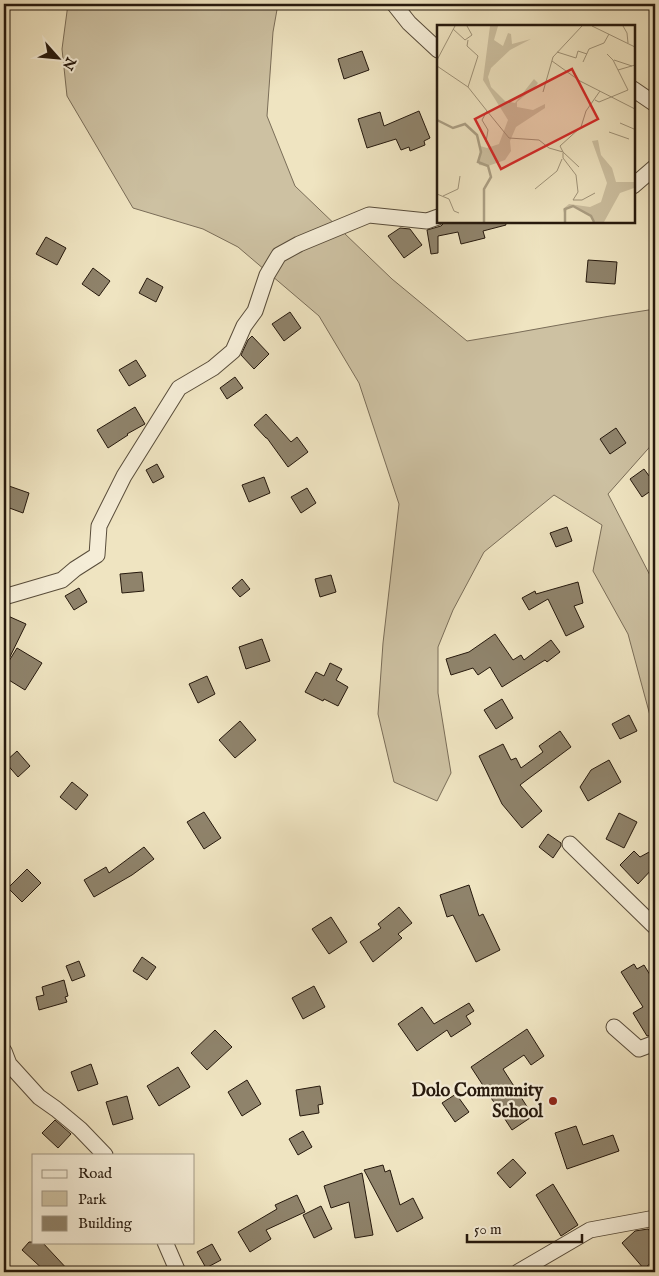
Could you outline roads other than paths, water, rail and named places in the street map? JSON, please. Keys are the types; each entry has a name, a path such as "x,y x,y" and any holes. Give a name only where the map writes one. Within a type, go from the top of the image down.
{"street":[{"path":"394,4 409,23 437,49"},
{"path":"634,90 655,104"},
{"path":"634,185 655,167"},
{"path":"4,597 62,580 97,555 99,526 124,476 179,388 213,368 233,351 244,326 255,311 267,275 279,254 369,215 427,221 437,217"},
{"path":"570,844 655,927"},
{"path":"614,1028 639,1049 655,1043"},
{"path":"4,1051 10,1064 39,1097 80,1129 104,1154"},
{"path":"518,1272 590,1230 655,1218"},
{"path":"166,1244 178,1272"}],"place":[{"name":"Dolo Community School","path":"553,1101"}]}
